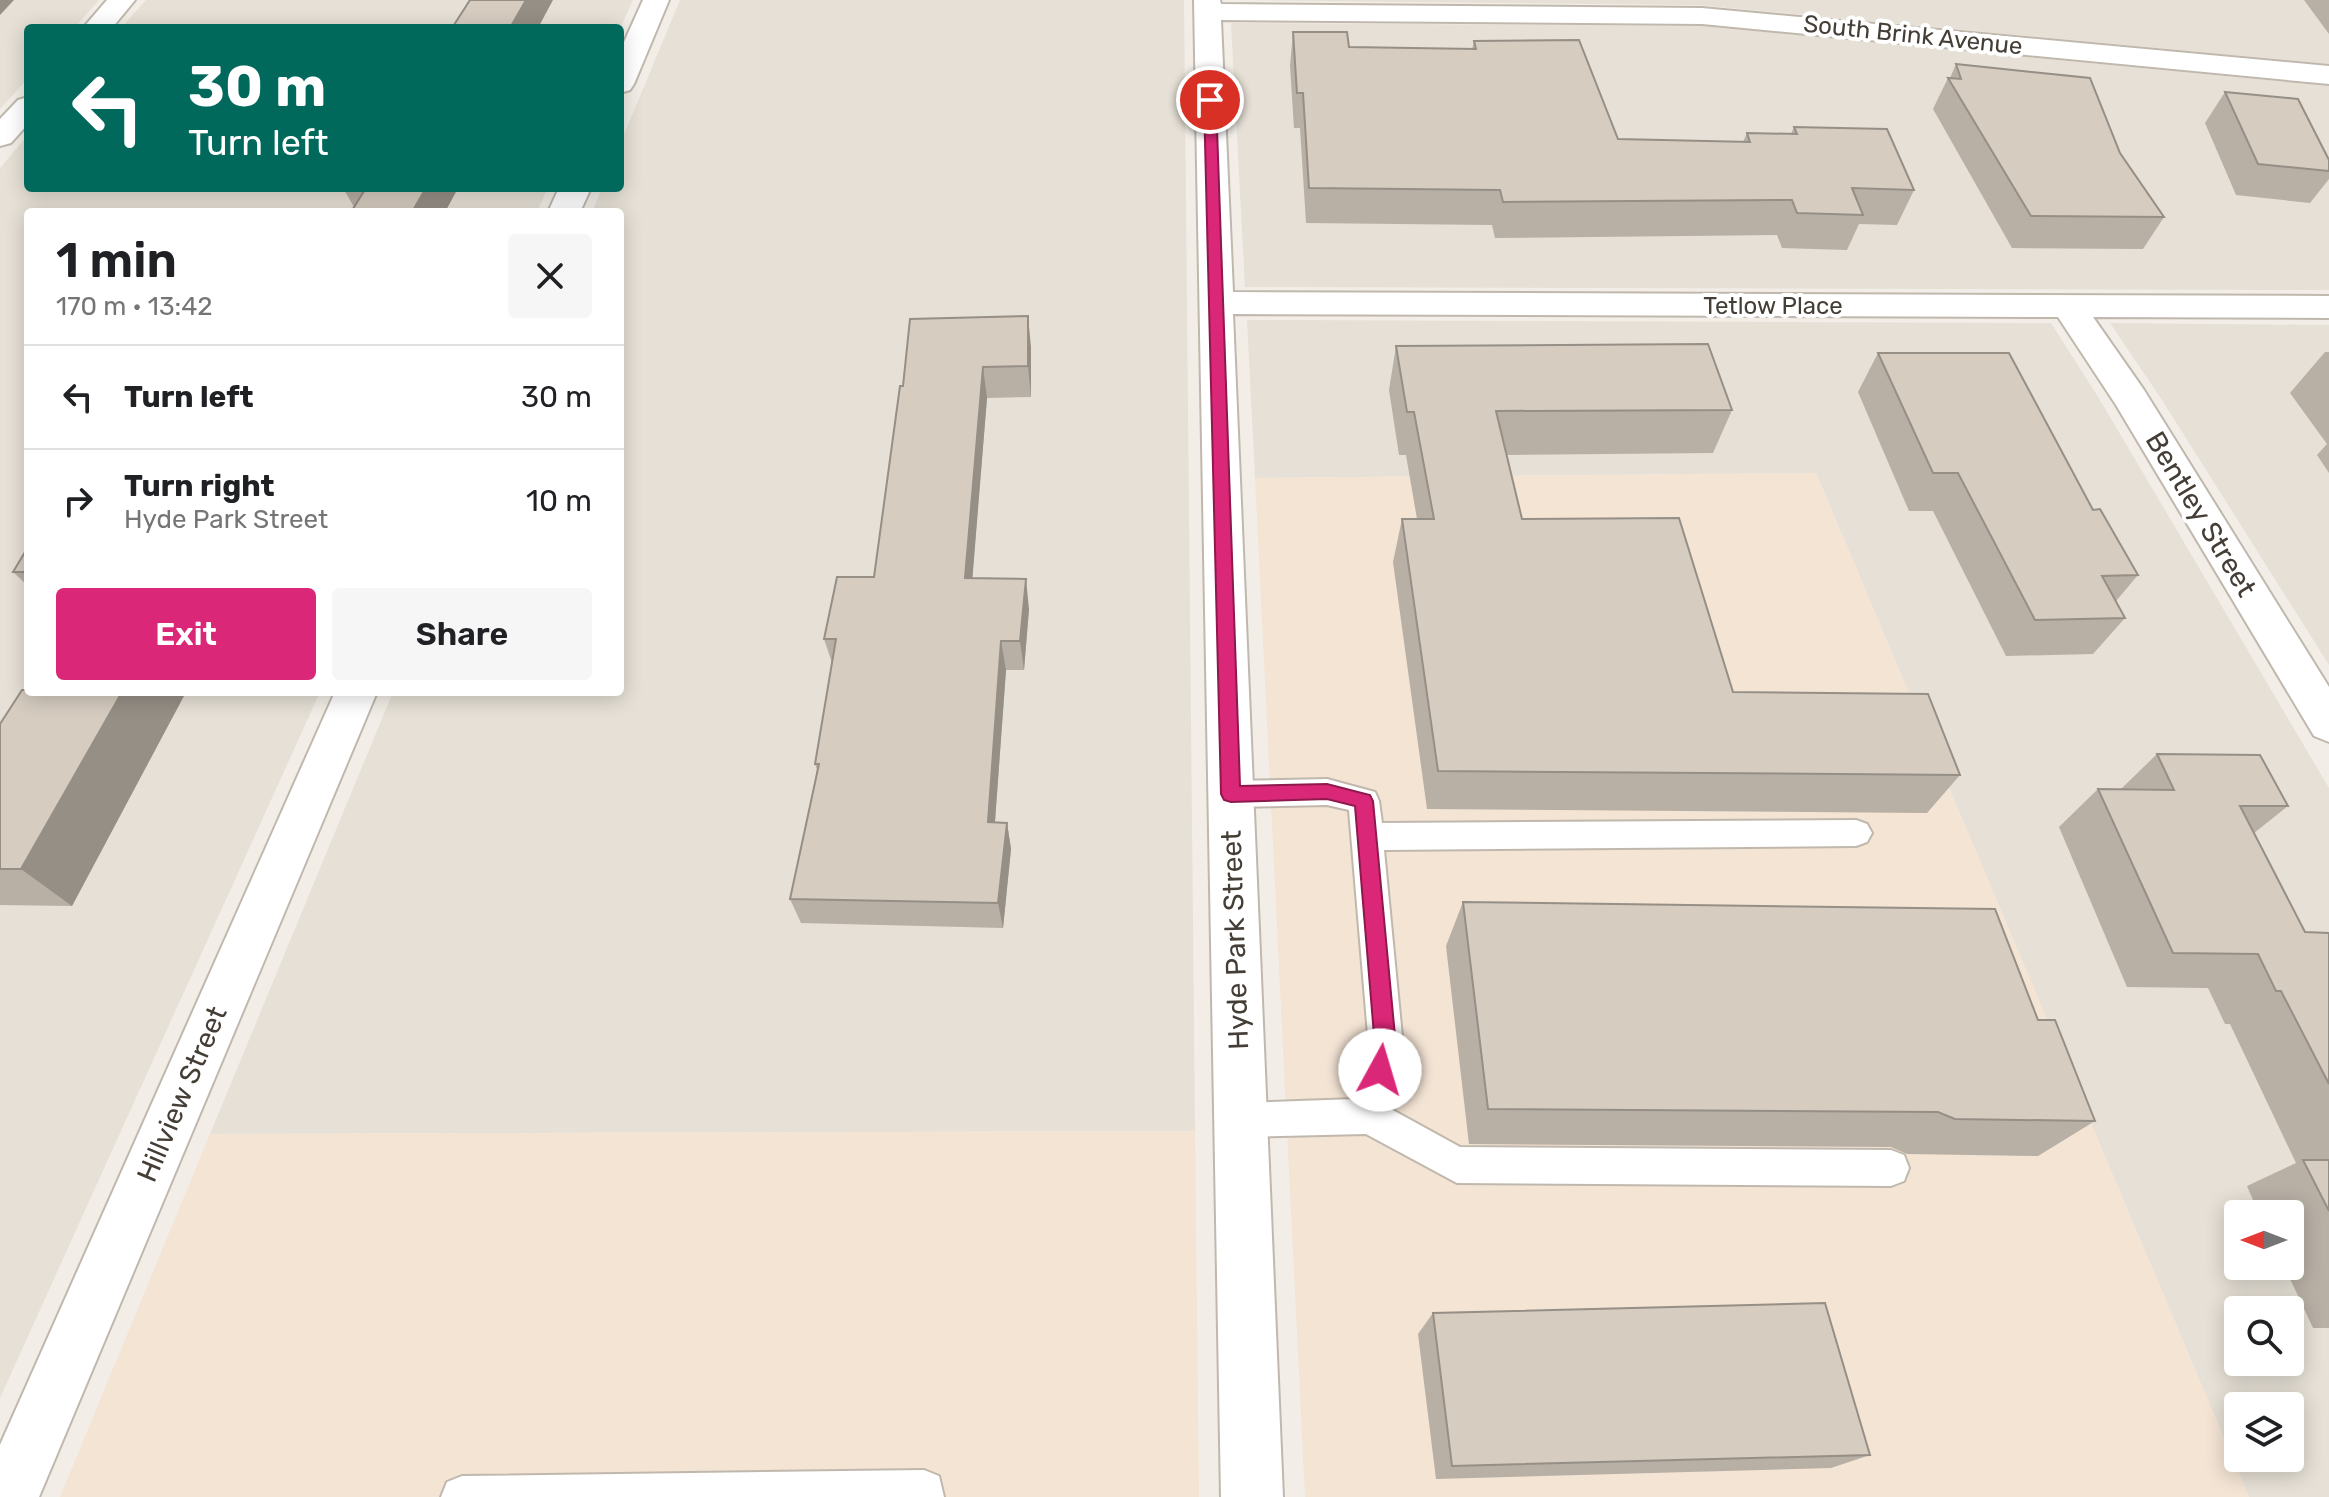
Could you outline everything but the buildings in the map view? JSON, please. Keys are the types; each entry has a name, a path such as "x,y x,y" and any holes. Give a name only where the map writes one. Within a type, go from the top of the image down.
{"street":[{"path":"101,24 122,0"},
{"path":"624,75 656,0"},
{"name":"South Brink Avenue","path":"1207,6 1702,16 2329,75"},
{"name":"Hyde Park Street","path":"1207,6 1252,1497"},
{"path":"0,137 24,110"},
{"name":"Tetlow Place","path":"1217,303 2329,307"},
{"name":"Bentley Street","path":"2069,307 2131,399 2329,724"},
{"name":"Hillview Street","path":"8,1497 354,696"}],"lane":[{"path":"1231,794 1327,792 1364,801 1386,1047 1369,1116"},
{"path":"1367,837 1856,833"},
{"path":"1240,1120 1369,1116 1457,1165 1891,1168"},
{"path":"462,1497 924,1491 923,1497"}],"shaded area":[{"path":"0,0 99,0 78,24 24,24 24,82 0,109"},
{"path":"146,0 633,0 622,24 125,24"},
{"path":"680,0 1184,0 1195,1131 210,1134 391,696 624,696 624,208 594,208 600,192 624,192 624,134"},
{"path":"1230,0 2329,0 2329,64 1698,5"},
{"path":"1231,23 1704,26 2329,86 2329,290 1245,287"},
{"path":"24,140 24,192 546,192 539,208 24,208 24,696 318,696 0,1398 0,168"},
{"path":"1247,320 2051,323 2100,400 2329,788 2329,1497 2249,1497 2238,1472 2304,1472 2304,1392 2224,1392 2224,1438 1816,473 1255,478"},
{"path":"2110,323 2329,325 2329,665 2162,400"},
{"path":"1816,473 2224,1438 2224,1472 2238,1472 2249,1497 1305,1497 1255,478"},
{"path":"1195,1131 1199,1497 60,1497 210,1134"}],"route":[{"path":"1210,100 1231,794 1327,792 1364,801 1386,1047 1380,1070"}]}
